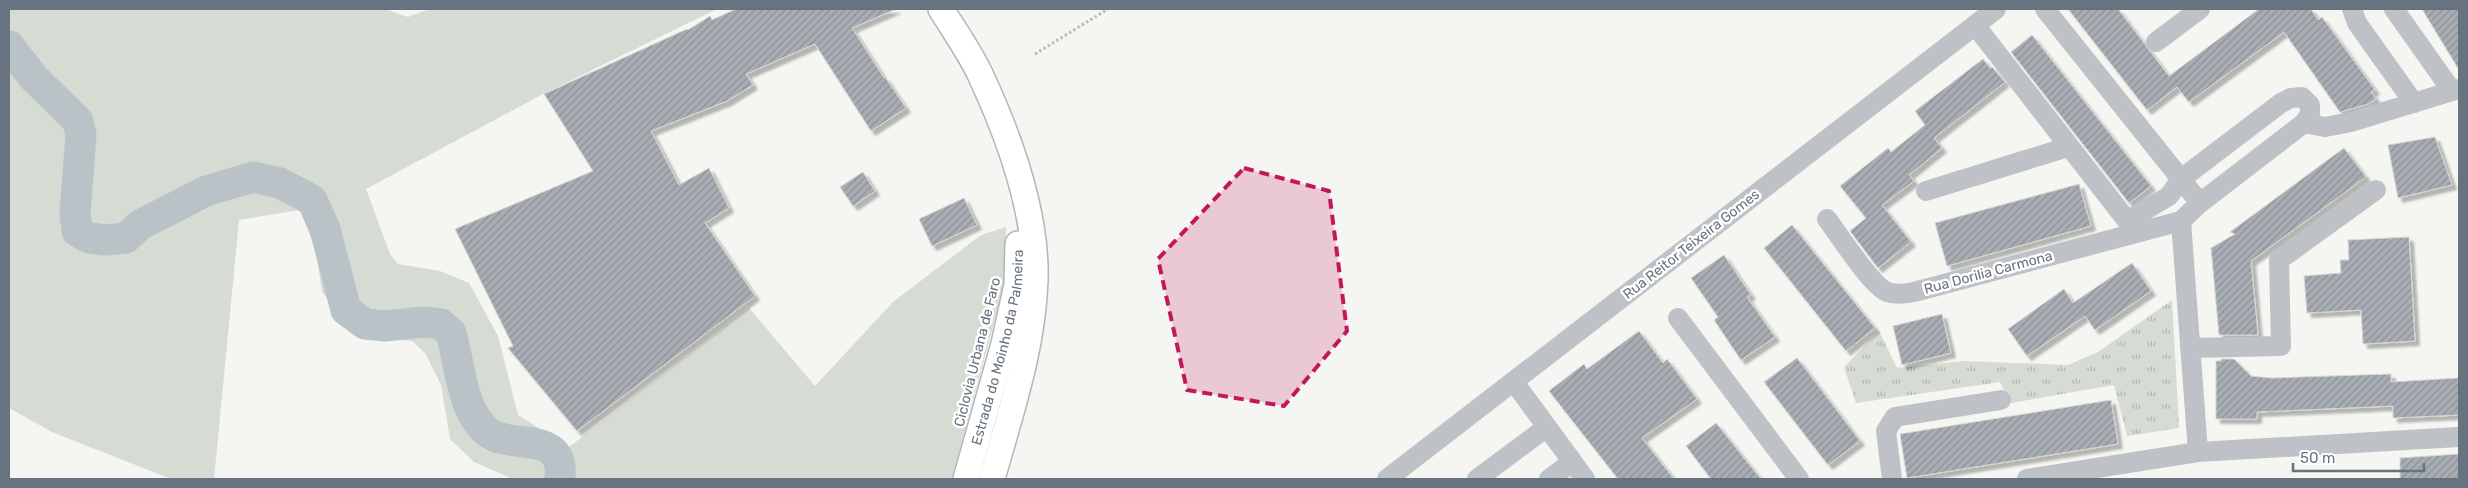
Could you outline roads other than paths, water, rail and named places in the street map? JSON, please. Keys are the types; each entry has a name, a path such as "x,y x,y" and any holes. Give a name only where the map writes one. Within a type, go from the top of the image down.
{"main road":[{"name":"Estrada do Moinho da Palmeira","path":"941,9 979,73 1012,154 1031,220 1035,280 1030,332 1018,387 995,474"},
{"name":"Estrada do Moinho da Palmeira","path":"966,479 1004,344 1017,285 1019,226 1012,154"}],"street":[{"name":"Rua Reitor Teixeira Gomes","path":"1387,479 1996,9"},
{"path":"2045,9 2200,202"},
{"path":"2156,42 2200,9"},
{"path":"2352,9 2357,23 2414,104"},
{"path":"1974,25 2130,226 2169,196 2181,180 2281,103 2292,98 2302,97 2307,114 2325,127 2351,122 2455,90 2394,9"},
{"path":"2198,452 2181,220 2200,202 2307,114"},
{"path":"1926,191 2068,147"},
{"path":"2190,348 2281,346 2279,260 2376,190"},
{"name":"Rua Dorilia Carmona","path":"1827,219 1872,280 1885,291 1897,294 1914,292 2130,226 2181,220"},
{"path":"1678,318 1799,479"},
{"path":"1514,382 1585,479"},
{"path":"1892,479 1886,431 1895,417 2001,400"},
{"path":"1477,479 1547,427"},
{"path":"2026,479 2198,452 2459,437"},
{"path":"1549,479 1572,462"}],"waterway":[{"path":"9,46 34,78 78,121 81,135 75,213 77,231 89,238 106,240 126,238 140,225 206,191 253,177 280,183 312,200 325,229 346,310 365,324 385,326 423,322 441,324 451,333 467,400 480,424 489,433 499,438 546,447 554,453 559,463 560,479"}]}
